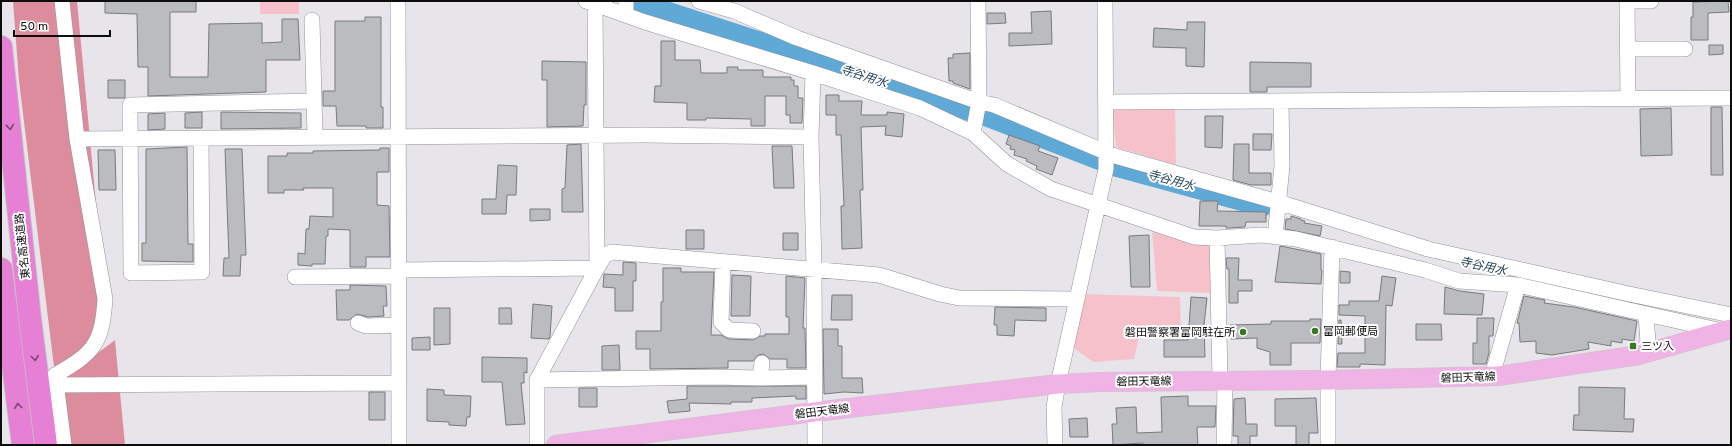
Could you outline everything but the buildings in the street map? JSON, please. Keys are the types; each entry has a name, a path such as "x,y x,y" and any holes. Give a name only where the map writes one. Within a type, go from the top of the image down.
{"highway":[{"name":"東名高速道路","path":"1,46 30,319 46,445"},
{"path":"1,269 23,445"}],"main road":[{"name":"磐田天竜線","path":"556,445 814,412 1058,384 1100,382 1328,380 1492,376 1639,355 1728,331"}],"street":[{"path":"62,1 77,140 105,299 104,321 100,335 92,349 75,364 55,376 64,445"},
{"path":"398,1 398,273 400,445"},
{"path":"699,1 734,11 797,38 978,109 994,105 1114,156 1278,202 1428,248 1629,294 1731,314"},
{"path":"973,132 978,109 978,1"},
{"path":"1055,445 1054,407 1058,384 1106,168 1107,102 1105,1"},
{"path":"1627,1 1628,99"},
{"path":"1631,1 1651,1"},
{"path":"597,268 596,135 590,3 626,8 813,73 908,104 973,132 1007,164 1051,189 1194,237 1217,238 1260,235 1296,239 1425,270 1460,281 1518,285 1728,331"},
{"path":"312,20 315,137"},
{"path":"1627,49 1685,49"},
{"path":"813,73 811,137 814,269 815,445"},
{"path":"1107,102 1731,98"},
{"path":"201,138 202,272 131,273 130,105 314,101"},
{"path":"1275,237 1282,166 1280,101"},
{"path":"77,140 596,135 811,137"},
{"path":"1217,238 1224,445"},
{"path":"1328,445 1328,380 1332,247"},
{"path":"537,445 537,380 597,268 605,255 612,252 879,275 940,294 959,298 1076,299"},
{"path":"723,262 721,322 729,330 753,332"},
{"path":"295,277 597,268"},
{"path":"1492,376 1518,285"},
{"path":"1639,355 1648,343 1646,314"},
{"path":"358,323 366,326 399,325"},
{"path":"760,378 762,363"},
{"path":"537,380 814,377"},
{"path":"56,385 399,383"}],"shaded area":[{"path":"13,1 77,1 105,299 92,349 55,375 19,81"},
{"path":"260,1 299,1 299,14 260,14"},
{"path":"1112,102 1175,102 1176,165 1116,147"},
{"path":"1152,229 1214,245 1212,293 1157,291"},
{"path":"1082,294 1180,297 1181,335 1139,337 1134,359 1093,362 1070,345"},
{"path":"115,340 125,445 65,445 56,385"}],"waterway":[{"name":"寺谷用水","path":"630,1 987,115 1119,166 1262,205"}],"place":[{"name":"富岡郵便局","path":"1315,331"},
{"name":"磐田警察署富岡駐在所","path":"1243,332"},
{"name":"三ツ入","path":"1633,346"}]}
